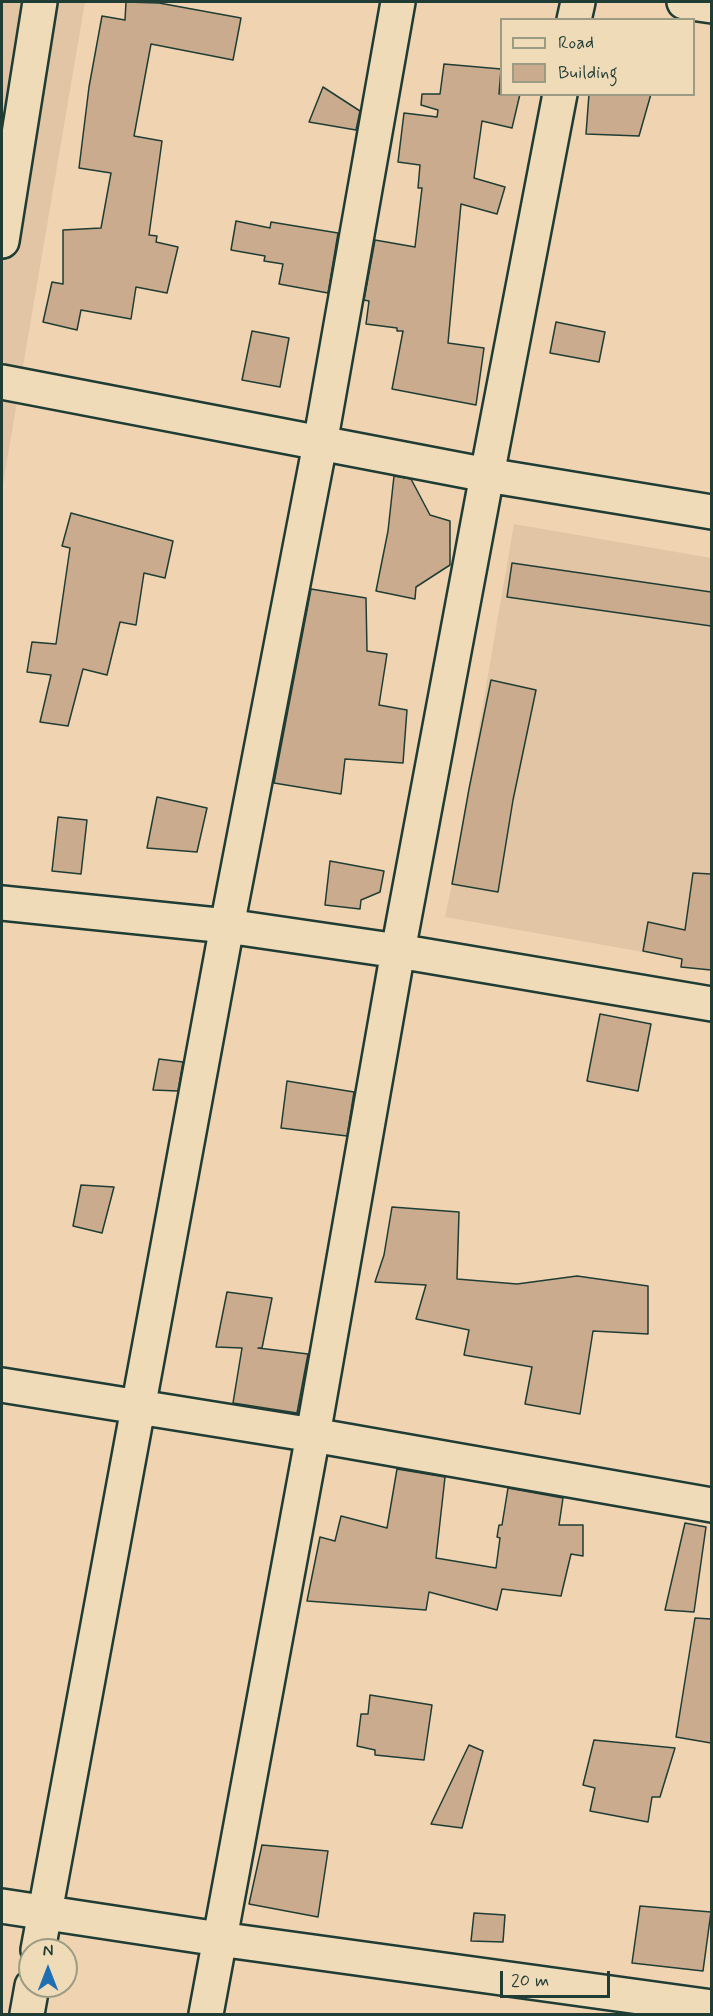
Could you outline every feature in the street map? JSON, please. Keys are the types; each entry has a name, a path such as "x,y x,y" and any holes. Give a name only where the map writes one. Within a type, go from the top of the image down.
{"street":[{"path":"2,241 40,2"},
{"path":"40,1938 227,926 320,444 398,2"},
{"path":"574,18 578,2"},
{"path":"684,2 711,6"},
{"path":"206,2014 313,1435 398,951 560,96"},
{"path":"2,382 487,475 711,512"},
{"path":"2,903 227,926 398,951 711,1005"},
{"path":"2,1384 313,1435 711,1505"},
{"path":"2,1906 219,1939 710,2006"},
{"path":"27,2014 30,1998"}],"shaded area":[{"path":"2,2 85,2 2,490"},
{"path":"514,524 711,558 711,964 445,917"}],"building":[{"path":"126,2 159,3 241,18 233,60 151,44 134,136 162,141 149,235 157,236 156,242 178,247 167,293 136,287 131,319 81,310 77,330 43,322 52,282 63,284 63,230 101,228 111,173 79,168 89,87 102,16 125,20"},
{"path":"444,64 500,69 500,96 520,96 512,128 482,121 474,178 505,187 497,214 461,204 448,343 484,348 476,405 392,389 403,331 397,331 397,328 366,324 369,301 364,300 375,240 415,247 422,188 418,188 420,165 398,162 404,113 437,117 438,110 421,105 422,94 440,94"},
{"path":"323,87 360,111 356,130 309,122"},
{"path":"589,96 650,96 639,136 586,134"},
{"path":"236,221 270,228 271,222 338,233 328,293 279,284 283,264 264,261 265,256 231,250"},
{"path":"556,322 605,332 599,362 550,353"},
{"path":"252,331 289,338 280,387 242,380"},
{"path":"394,476 411,479 430,515 450,521 450,565 416,587 415,599 376,591 388,531"},
{"path":"71,513 173,541 165,578 144,573 136,625 120,622 107,675 83,669 68,726 40,722 51,675 27,672 32,642 56,644 70,548 62,546"},
{"path":"512,563 711,592 711,626 507,597"},
{"path":"311,589 366,598 367,651 387,654 379,705 407,710 403,763 345,759 341,794 274,783"},
{"path":"491,680 536,690 513,800 498,892 452,884"},
{"path":"157,797 207,808 197,852 147,848"},
{"path":"58,817 87,820 81,874 52,871"},
{"path":"330,861 384,871 380,892 361,900 360,909 325,905"},
{"path":"693,873 711,874 711,970 681,967 682,959 643,951 648,922 685,930"},
{"path":"600,1014 651,1024 638,1091 587,1081"},
{"path":"159,1059 183,1062 178,1091 153,1090"},
{"path":"287,1081 354,1092 347,1136 281,1128"},
{"path":"81,1185 114,1187 102,1233 73,1226"},
{"path":"392,1207 459,1212 457,1279 517,1284 577,1276 648,1286 648,1334 593,1331 580,1414 525,1404 532,1367 464,1355 469,1330 416,1319 426,1285 375,1282 384,1255"},
{"path":"227,1292 272,1298 262,1348 258,1348 308,1354 297,1413 233,1403 242,1348 216,1347"},
{"path":"397,1469 445,1477 436,1558 496,1568 500,1538 497,1537 499,1525 502,1525 508,1488 563,1498 559,1525 583,1525 583,1556 571,1554 561,1596 502,1589 497,1610 429,1592 426,1610 307,1601 320,1537 335,1541 341,1516 387,1528"},
{"path":"685,1523 706,1527 694,1612 665,1610"},
{"path":"695,1618 711,1619 711,1743 676,1737"},
{"path":"370,1695 432,1705 424,1760 375,1755 375,1750 357,1746 361,1714 368,1714"},
{"path":"594,1740 675,1748 660,1797 652,1797 648,1822 590,1811 595,1788 583,1785"},
{"path":"469,1745 483,1751 462,1828 431,1824"},
{"path":"262,1845 328,1851 318,1917 249,1904"},
{"path":"640,1906 711,1912 703,1971 632,1963"},
{"path":"474,1913 505,1915 503,1942 471,1941"}]}
